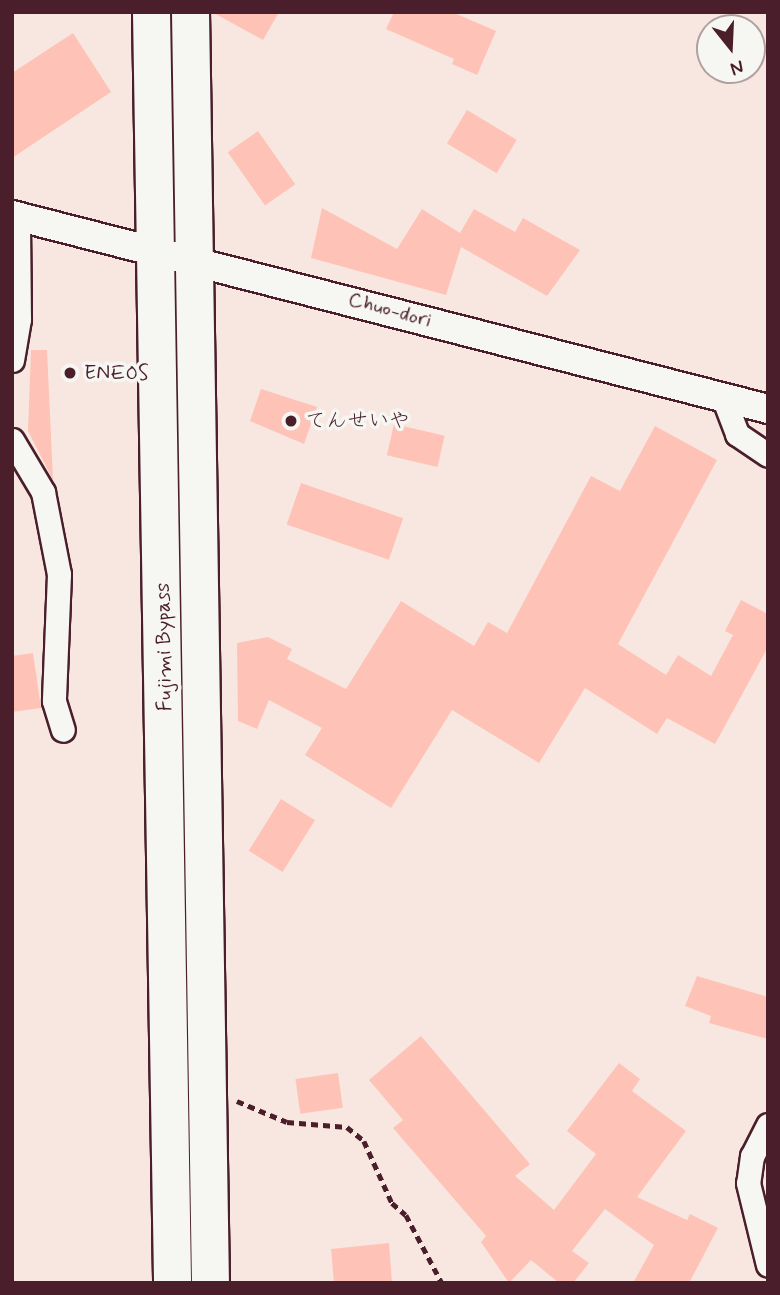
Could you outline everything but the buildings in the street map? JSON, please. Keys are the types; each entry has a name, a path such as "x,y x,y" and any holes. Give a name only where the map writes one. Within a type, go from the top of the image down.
{"highway":[{"name":"Fujimi Bypass","path":"151,12 175,256 210,1091 209,1283"},
{"name":"Fujimi Bypass","path":"172,1283 175,256 190,12"}],"street":[{"name":"Chuo-dori","path":"15,216 768,409"},
{"path":"12,360 19,319 15,216"},
{"path":"723,397 737,434 768,455"},
{"path":"12,440 43,492 59,574 54,701 63,730"},
{"path":"768,1125 755,1147 748,1183 768,1265"}],"path":[{"path":"210,1091 287,1122 347,1127 364,1141 392,1203 406,1215 442,1283"}],"place":[{"name":"ENEOS","path":"70,373"},
{"name":"てんせいや","path":"291,421"}]}
